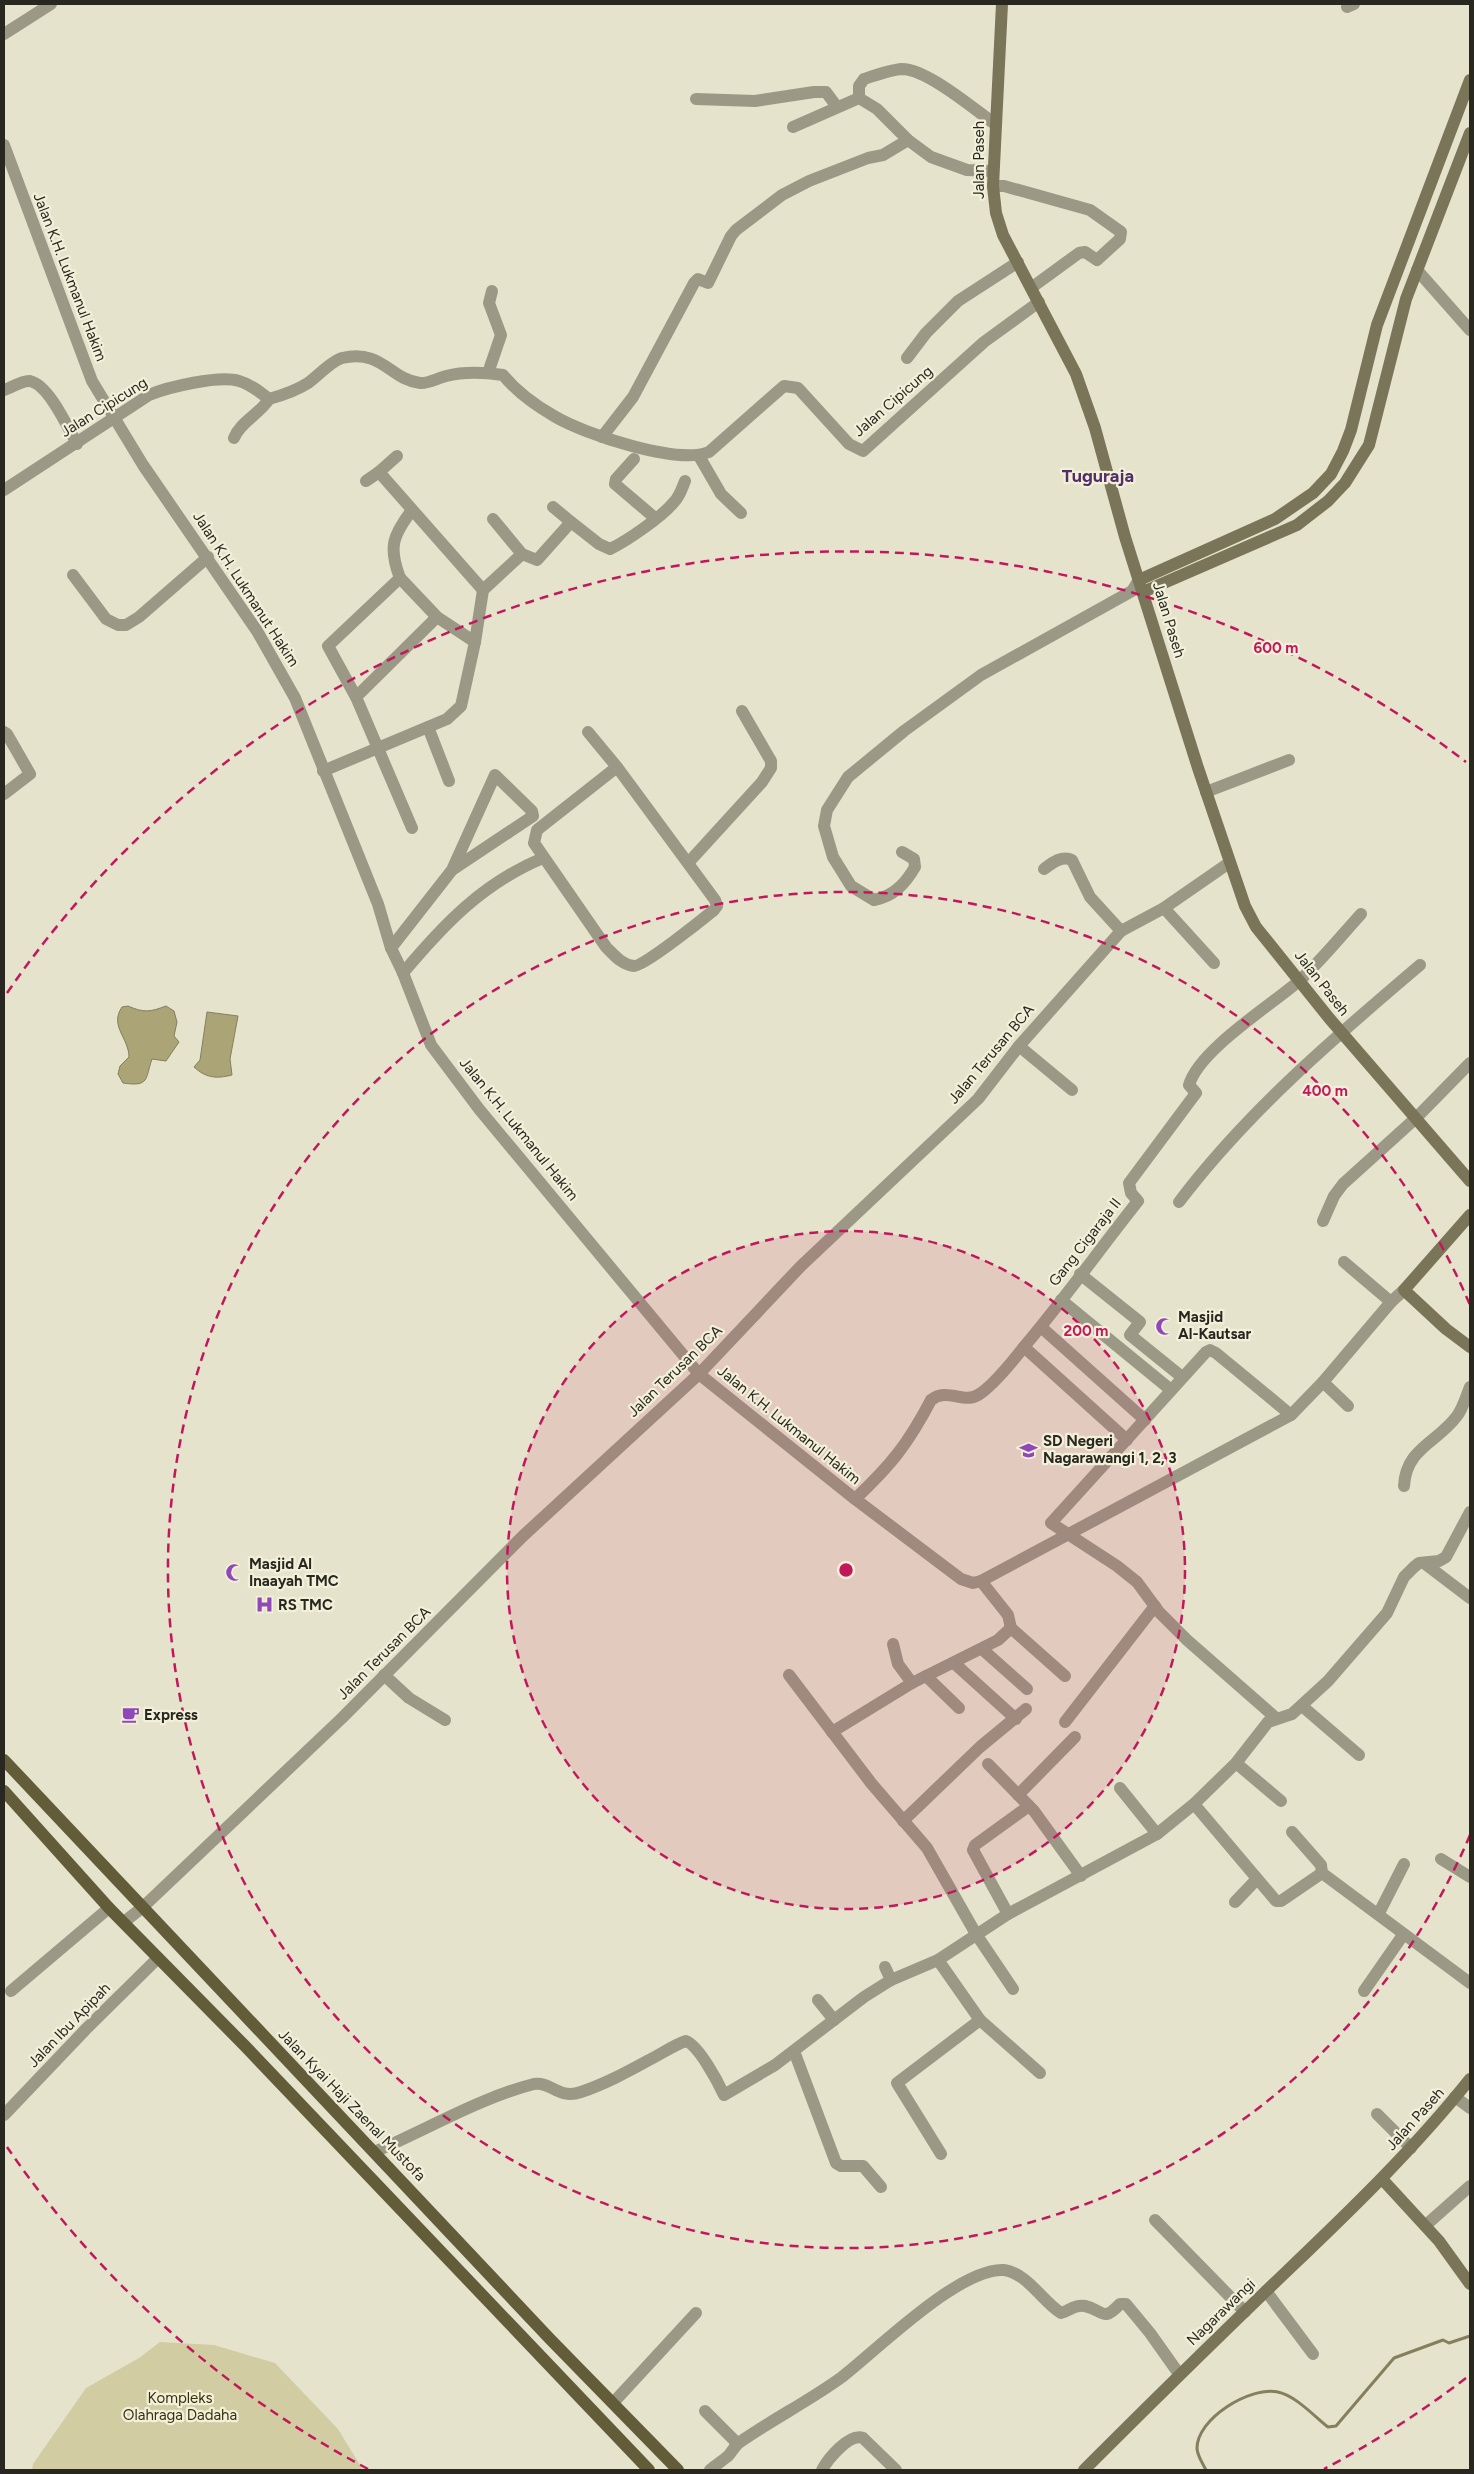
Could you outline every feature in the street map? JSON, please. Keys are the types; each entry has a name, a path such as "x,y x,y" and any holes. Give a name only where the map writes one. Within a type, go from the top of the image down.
{"main road":[{"name":"Jalan Kyai Haji Zaenal Mustofa","path":"4,1760 550,2339 678,2470"},
{"path":"4,1791 110,1908 245,2046 649,2470"},
{"path":"245,2046 260,2033"},
{"path":"394,2204 412,2191"},
{"path":"535,2352 550,2339"}],"street":[{"path":"4,34 51,4"},
{"name":"Jalan Paseh","path":"1002,4 993,171 996,214 1000,228 1076,374 1096,428 1138,588 1245,906 1256,927 1341,1033 1470,1181"},
{"path":"858,98 859,86 864,79 903,69 935,82 995,124"},
{"path":"902,852 914,858 915,867 906,881 889,898 874,900 851,886 833,857 824,826 827,810 848,777 904,731 981,675 1138,588 1275,519 1313,493 1330,474 1344,451 1351,430 1377,325 1470,80"},
{"path":"696,99 755,101 826,92 837,107"},
{"path":"793,127 858,98"},
{"path":"858,98 877,109 908,140 930,157 967,170 993,171"},
{"path":"1138,588 1297,525 1312,515 1345,482 1369,445 1376,424 1384,384 1406,299 1470,133"},
{"path":"602,437 633,397 694,283 698,279 708,283 731,236 736,230 782,196 809,181 868,158 883,155 908,140"},
{"name":"Jalan K.H. Lukmanul Hakim","path":"4,145 92,381 115,418"},
{"path":"993,186 1004,186 1074,204 1090,210 1121,232 1120,239 1097,260 1084,252 1079,253 1031,288"},
{"path":"907,358 926,333 958,301 1018,262"},
{"path":"1417,270 1470,330"},
{"path":"488,373 501,335 488,303 492,290"},
{"path":"1390,292 1406,299"},
{"name":"Jalan Cipicung","path":"694,456 718,446 732,431 784,386 798,388 849,444 862,451 984,342 1039,302"},
{"path":"234,438 241,427 258,413 269,399 285,395 306,384 340,358 374,358 410,380 422,383 446,375 479,372 503,375 515,390 554,417 602,437 669,454 694,456 721,494 741,513"},
{"name":"Jalan Cipicung","path":"4,490 77,444 149,395 165,388 195,382 237,380 255,388 269,399"},
{"path":"4,390 26,381 34,383 55,403 77,444"},
{"name":"Jalan K.H. Lukmanut Hakim","path":"115,418 143,465 257,631 295,698 342,816"},
{"path":"366,481 397,456"},
{"path":"634,460 616,479 615,484 655,518"},
{"path":"379,472 484,590"},
{"path":"553,507 599,544 610,549 674,503 685,481"},
{"path":"412,510 398,529 393,540 395,565 400,578 437,617 475,642"},
{"path":"493,520 522,554 537,560 571,522"},
{"path":"323,771 447,720 460,709 484,590 522,554"},
{"path":"73,575 106,619 118,625 126,625 139,617 208,558"},
{"path":"400,578 328,646 356,697 412,828"},
{"path":"356,697 437,617"},
{"path":"689,862 762,782 771,768 771,761 742,711"},
{"path":"428,728 449,781"},
{"path":"4,732 30,774 4,794"},
{"path":"588,732 617,767 716,900 716,908 640,966 633,966 618,960 606,946 534,843 537,830 617,767"},
{"path":"1206,792 1289,760"},
{"path":"391,948 452,870 468,830 495,775 532,811 534,816 452,870"},
{"name":"Jalan K.H. Lukmanul Hakim","path":"342,816 378,904 391,948 432,1045 442,1061 479,1109 699,1374 855,1499 961,1579 973,1583 981,1581"},
{"path":"468,830 485,847"},
{"path":"403,973 437,932 464,906 497,882 543,858"},
{"path":"1044,868 1058,860 1065,858 1072,860 1090,897 1121,931"},
{"name":"Jalan Terusan BCA","path":"124,1922 143,1907 384,1675 523,1536 699,1374 801,1266 978,1099 1018,1046 1121,931 1164,908 1229,863"},
{"path":"1164,908 1214,963"},
{"path":"1300,980 1362,914"},
{"path":"1179,1202 1205,1168 1234,1136 1341,1033 1420,965"},
{"name":"Gang Cigaraja II","path":"855,1499 888,1468 903,1450 932,1400 937,1395 977,1396 1024,1347 1138,1201 1130,1194 1129,1183 1196,1093 1189,1084 1192,1073 1222,1043 1300,980"},
{"path":"1018,1046 1072,1090"},
{"path":"1323,1221 1331,1207 1334,1196 1343,1184 1416,1118 1470,1063"},
{"path":"1065,1676 1011,1628 1008,1616 981,1581 1291,1415 1323,1382 1391,1302 1404,1290 1470,1215"},
{"path":"1344,1262 1391,1302"},
{"path":"1080,1274 1140,1322 1130,1336 1182,1377"},
{"path":"1404,1290 1446,1329 1470,1347"},
{"path":"1060,1300 1170,1390"},
{"path":"1041,1327 1145,1420"},
{"path":"1024,1347 1127,1440"},
{"path":"1276,1718 1187,1640 1155,1606 1137,1582 1117,1566 1051,1522 1182,1377 1210,1350 1291,1415"},
{"path":"1323,1382 1348,1406"},
{"path":"1404,1486 1404,1473 1411,1460 1456,1417 1470,1387"},
{"path":"374,2152 428,2126 514,2090 542,2084 565,2095 593,2088 607,2083 686,2041 693,2045 712,2072 724,2095 775,2065 864,1996 891,1980 938,1960 1008,1914 1157,1834 1194,1804 1236,1763 1268,1722 1292,1714 1328,1681 1387,1613 1404,1577 1414,1567 1424,1563 1439,1561 1446,1557 1469,1517"},
{"path":"1424,1563 1470,1598"},
{"path":"1065,1722 1155,1606"},
{"path":"832,1732 912,1683 998,1640 1011,1628"},
{"path":"893,1644 898,1664 912,1683"},
{"path":"982,1649 1027,1689"},
{"path":"954,1663 1016,1719"},
{"path":"384,1675 409,1698 446,1720"},
{"path":"789,1675 832,1732 927,1848 976,1934 1013,1988"},
{"path":"926,1676 958,1708"},
{"path":"1302,1706 1359,1755"},
{"path":"903,1821 980,1747 1026,1709"},
{"path":"1018,1794 1075,1737"},
{"path":"1236,1763 1281,1801"},
{"path":"988,1764 1029,1806 1081,1876"},
{"path":"1120,1788 1157,1834"},
{"path":"1194,1804 1257,1879 1279,1902 1322,1873"},
{"path":"1008,1914 973,1850 975,1845 1029,1806"},
{"path":"1292,1832 1319,1862 1322,1873 1470,1983"},
{"path":"1441,1859 1470,1876"},
{"path":"1379,1914 1404,1864"},
{"path":"1235,1902 1257,1879"},
{"path":"11,1991 110,1908"},
{"path":"1364,1991 1403,1935"},
{"name":"Jalan Ibu Apipah","path":"4,2115 86,2029 158,1958"},
{"path":"938,1960 980,2020 1040,2073"},
{"path":"885,1967 891,1980"},
{"path":"818,2000 834,2020"},
{"path":"941,2154 897,2083 980,2020"},
{"path":"794,2051 836,2162 841,2166 864,2166 881,2187"},
{"name":"Jalan Paseh","path":"1382,2179 1470,2079"},
{"path":"1456,2097 1470,2108"},
{"path":"1377,2114 1411,2148"},
{"path":"1382,2179 1426,2226 1470,2284"},
{"name":"Nagarawangi","path":"1084,2470 1179,2374 1382,2179"},
{"path":"1426,2226 1470,2186"},
{"path":"1155,2220 1245,2312"},
{"path":"710,2470 728,2455 737,2443 806,2403 842,2377 946,2293 975,2277 1003,2270 1018,2276 1061,2313 1074,2307 1085,2306 1106,2315 1110,2314 1120,2304 1126,2304 1150,2333 1179,2374"},
{"path":"1266,2291 1313,2354"},
{"path":"613,2403 696,2313"},
{"path":"705,2411 737,2443"},
{"path":"822,2470 825,2464 843,2446 853,2437 858,2436 863,2438 896,2470"}],"green space":[{"name":"Kompleks Olahraga Dadaha","path":"160,2342 214,2345 275,2363 338,2429 363,2470 32,2470 33,2464 86,2388 139,2358"}],"shaded area":[{"path":"128,1006 147,1011 166,1006 174,1011 177,1022 174,1036 179,1042 166,1061 152,1059 145,1080 138,1084 123,1083 118,1074 120,1066 129,1057 118,1020 122,1007"},
{"path":"207,1012 238,1016 230,1059 232,1075 212,1077 194,1067 200,1060"}],"waterway":[{"path":"1206,2470 1199,2458 1197,2449 1199,2438 1205,2427 1215,2416 1240,2399 1266,2391 1278,2392 1298,2402 1328,2427 1336,2426 1394,2358 1443,2340 1449,2343 1470,2336"}],"place":[{"name":"Masjid Al-Kautsar","path":"1164,1326"},
{"name":"SD Negeri Nagarawangi 1, 2, 3","path":"1029,1450"},
{"name":"Masjid Al Inaayah TMC","path":"235,1573"},
{"name":"RS TMC","path":"264,1605"},
{"name":"Express","path":"130,1715"}],"district":[{"name":"Tuguraja","path":"1098,476"}]}
